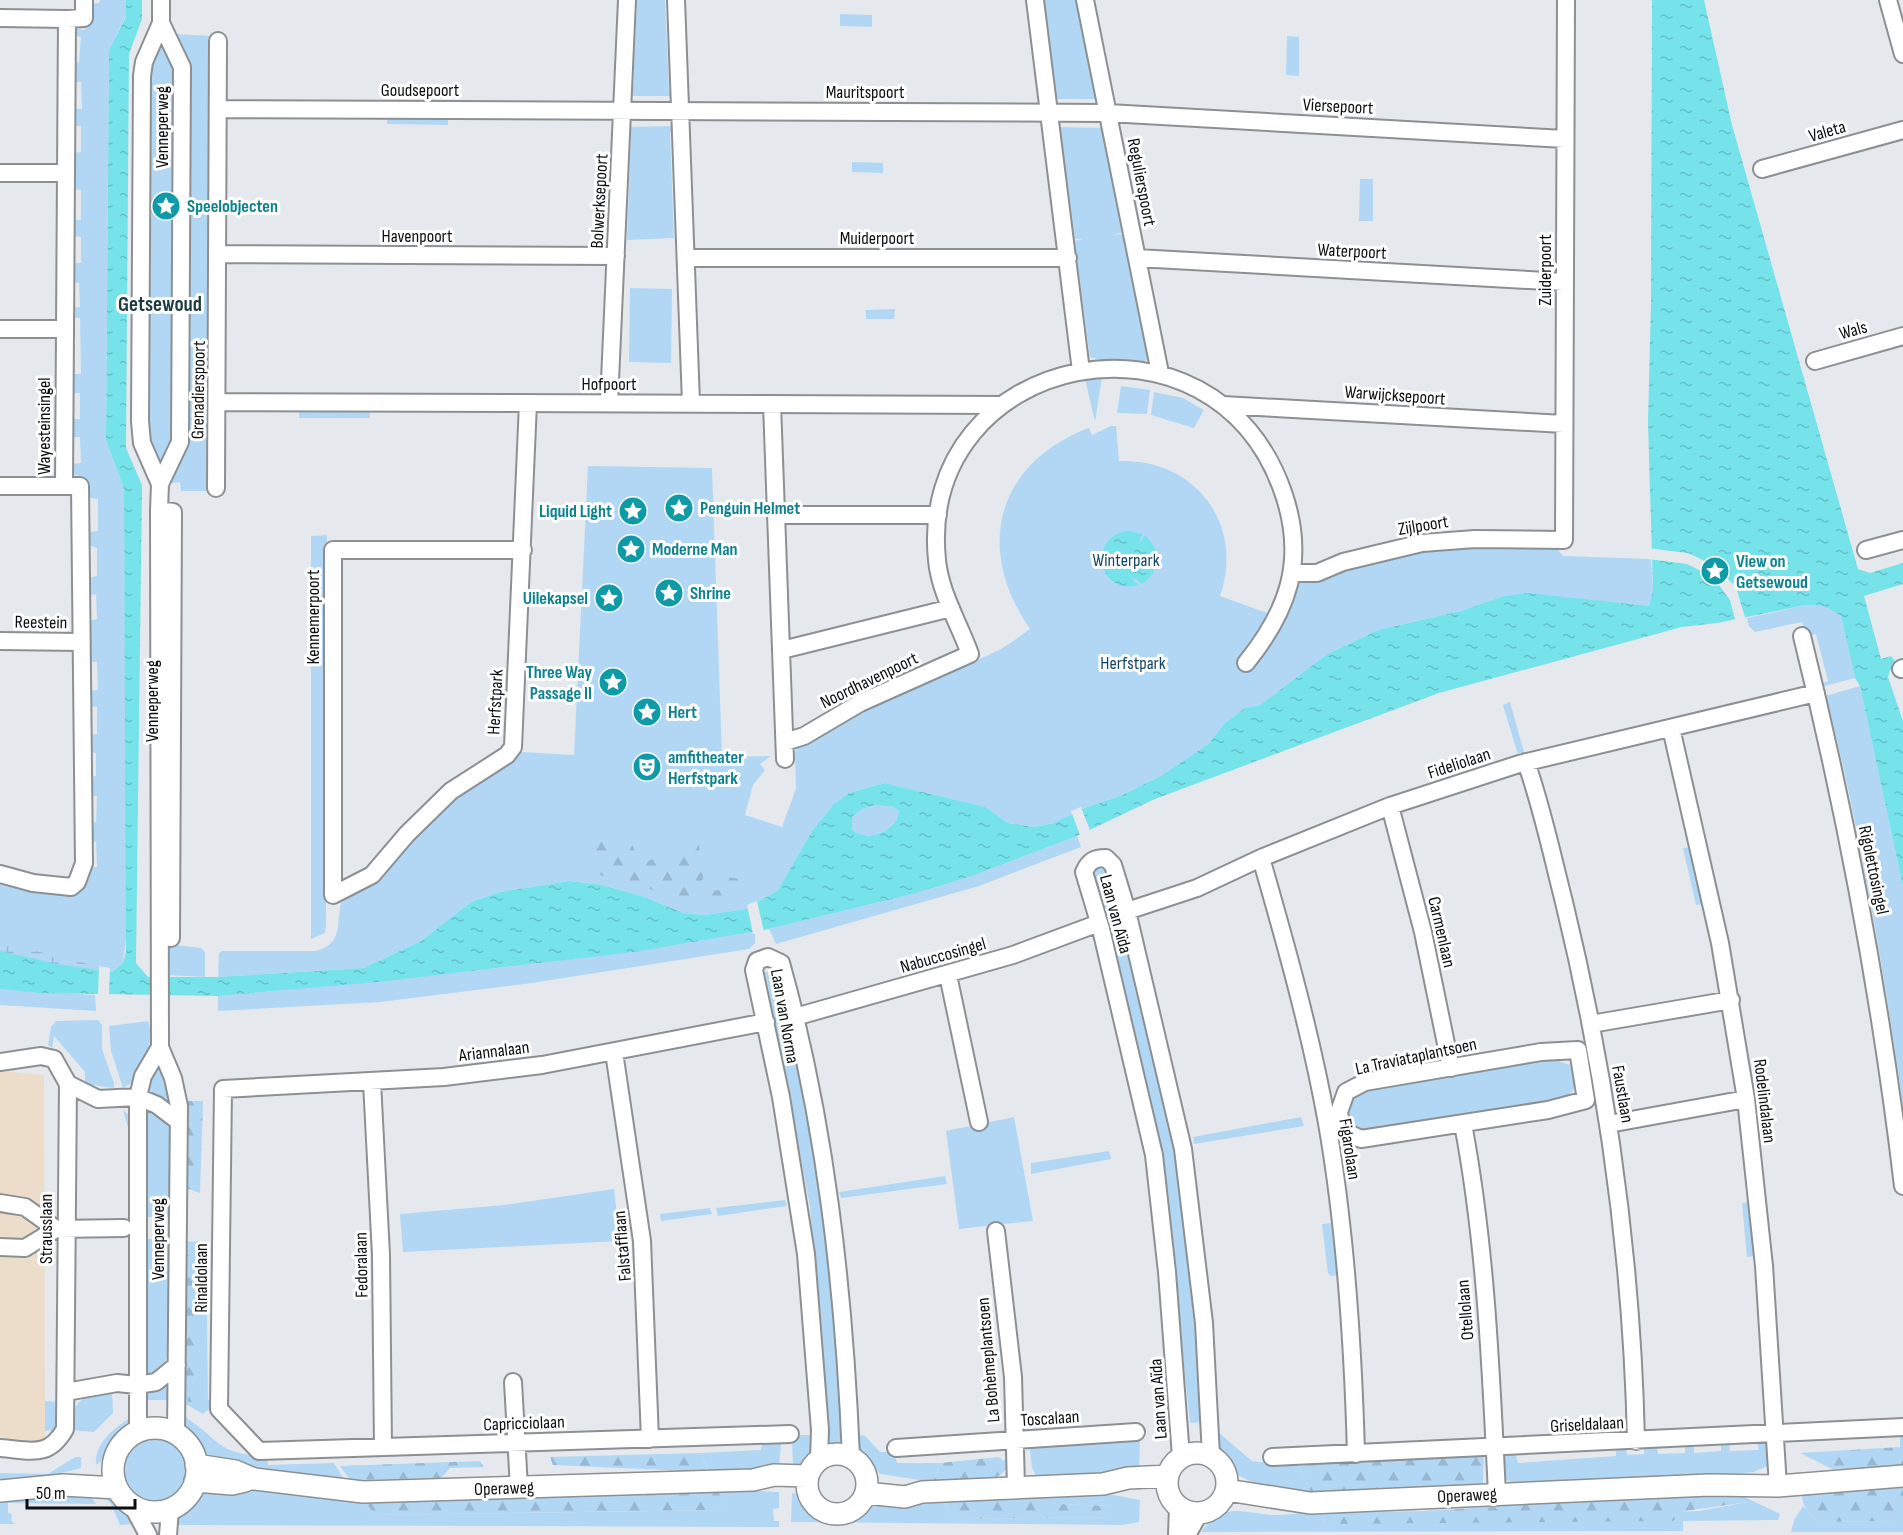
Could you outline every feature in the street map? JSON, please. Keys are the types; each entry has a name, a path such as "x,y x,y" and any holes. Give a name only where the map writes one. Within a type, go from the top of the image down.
{"main road":[{"path":"157,1429 176,1434 189,1447 196,1473 186,1498 170,1509 147,1511 132,1505 115,1479 120,1447 138,1432 157,1429"},
{"path":"835,1453 851,1457 861,1466 866,1486 856,1508 839,1514 822,1511 810,1498 807,1483 819,1459 835,1453"},
{"path":"866,1486 904,1497 922,1492 1103,1484 1135,1478 1171,1491 1199,1514 1218,1505 1227,1490 1225,1472 1211,1456 1198,1453 1181,1457 1171,1491"},
{"name":"Operaweg","path":"196,1473 235,1471 254,1479 363,1491 753,1480 774,1475 807,1483"},
{"name":"Operaweg","path":"1227,1490 1310,1503 1903,1476"},
{"path":"0,1491 115,1479"}],"street":[{"path":"0,18 84,18 84,0"},
{"name":"Venneperweg","path":"161,0 169,12 182,67 180,442 160,484 159,510 173,512 165,903 159,960 159,1026 160,1047 173,1078 178,1106 176,1434"},
{"name":"Bolwerksepoort","path":"609,403 627,0"},
{"path":"676,0 691,403"},
{"path":"1035,0 1081,371"},
{"name":"Regulierspoort","path":"1085,0 1160,373"},
{"name":"Zuiderpoort","path":"1564,540 1566,0"},
{"path":"1888,0 1903,54"},
{"name":"Venneperweg","path":"160,484 142,443 140,409 142,76 144,62 169,12"},
{"name":"Wayesteinsingel","path":"0,874 33,883 74,885 84,863 80,486 64,486 63,329 67,19"},
{"name":"Grenadierspoort","path":"216,488 218,40"},
{"name":"Goudsepoort","path":"219,109 680,111"},
{"name":"Mauritspoort","path":"680,111 1108,113"},
{"name":"Viersepoort","path":"1108,113 1565,139"},
{"name":"Valeta","path":"1762,170 1903,130"},
{"path":"0,173 65,173"},
{"name":"Havenpoort","path":"218,254 616,256"},
{"name":"Muiderpoort","path":"686,258 1068,258"},
{"name":"Waterpoort","path":"1137,258 1564,282"},
{"path":"0,329 63,329"},
{"name":"Wals","path":"1815,361 1903,336"},
{"path":"782,650 951,608 938,569 938,515 947,482 960,452 976,430 1000,405 1038,386 1081,371 1131,368 1160,373 1191,384 1223,405 1257,440 1277,475 1291,523 1292,573 1270,633 1246,663"},
{"name":"Hofpoort","path":"218,402 1000,405"},
{"name":"Herfstpark","path":"332,837 333,895 372,875 407,834 451,791 507,755 513,747 528,403"},
{"path":"772,404 785,759"},
{"name":"Warwijcksepoort","path":"1223,405 1564,424"},
{"path":"0,486 64,486"},
{"path":"777,515 938,515"},
{"name":"Zijlpoort","path":"1292,573 1317,573 1343,562 1422,543 1491,539 1564,540"},
{"path":"1866,550 1903,540"},
{"name":"Kennemerpoort","path":"332,837 333,550 523,550"},
{"name":"Noordhavenpoort","path":"785,742 804,736 860,703 970,654 951,608"},
{"name":"Rigolettosingel","path":"1802,636 1863,911 1892,1095 1903,1186"},
{"name":"Reestein","path":"0,641 82,642"},
{"name":"Fideliolaan","path":"1127,911 1197,888 1261,858 1390,806 1526,762 1816,693"},
{"name":"Rodelindalaan","path":"1671,728 1731,1000 1746,1099 1764,1266 1778,1480"},
{"name":"Faustlaan","path":"1526,762 1576,950 1609,1124 1624,1243 1636,1441"},
{"name":"Carmenlaan","path":"1390,806 1423,932 1451,1068"},
{"name":"Laan van Aïda","path":"1181,1457 1167,1272 1154,1155 1099,923 1084,872 1090,861 1097,858 1106,858 1113,865 1127,911 1183,1149 1204,1323 1211,1456"},
{"name":"Figarolaan","path":"1261,858 1298,989 1327,1124 1338,1195 1347,1291 1356,1454"},
{"name":"Venneperweg","path":"165,903 171,938"},
{"name":"Nabuccosingel","path":"795,1017 1013,955 1099,923"},
{"name":"Laan van Norma","path":"819,1459 820,1430 806,1254 766,1022 754,970 757,961 768,957 778,959 781,963 795,1017 830,1203 847,1357 851,1457"},
{"path":"948,975 979,1122"},
{"path":"1591,1024 1731,1000"},
{"name":"Ariannalaan","path":"223,1089 372,1082 542,1065 766,1022"},
{"name":"Venneperweg","path":"138,1432 138,1097 143,1076 160,1047"},
{"name":"La Traviataplantsoen","path":"1578,1050 1586,1100 1463,1124 1361,1139 1342,1130 1339,1112 1346,1092 1365,1082 1451,1068 1541,1052 1578,1050"},
{"name":"Falstafflaan","path":"614,1052 642,1241 650,1439"},
{"path":"0,1062 41,1056 54,1059 68,1084 98,1099 138,1097 157,1105 178,1121"},
{"name":"Fedoralaan","path":"372,1082 380,1225 383,1447"},
{"name":"Strausslaan","path":"0,1448 46,1451 56,1444 65,1430 61,1229 68,1084"},
{"name":"Rinaldolaan","path":"223,1089 219,1409 259,1451"},
{"path":"1609,1124 1746,1099"},
{"name":"Otellolaan","path":"1463,1124 1472,1171 1497,1494"},
{"path":"0,1203 25,1207 61,1229"},
{"path":"0,1247 25,1248 61,1229 124,1228"},
{"name":"La Bohèmeplantsoen","path":"996,1231 1012,1377 1016,1487"},
{"path":"66,1392 117,1383 156,1382 177,1365"},
{"path":"513,1382 519,1488"},
{"name":"Griseldalaan","path":"1272,1457 1776,1435 1903,1427"},
{"name":"Toscalaan","path":"896,1448 1136,1432"},
{"name":"Capricciolaan","path":"259,1451 789,1434"},
{"path":"1171,1491 1177,1535"},
{"path":"132,1505 148,1535"},
{"path":"168,1535 170,1509"},
{"path":"1187,1535 1199,1514"}],"shaded area":[{"path":"0,1071 44,1075 45,1445 0,1441"}],"green space":[{"path":"100,0 126,0 126,16 109,50 106,440 124,489 127,931 123,963 112,972 57,964 0,951 0,878 79,885 86,884 89,868 97,867 96,842 88,840 88,822 96,822 97,796 87,796 88,777 96,776 96,753 87,752 88,735 97,734 97,707 87,706 87,691 98,690 97,662 87,662 88,621 97,619 96,595 88,594 88,578 97,576 97,548 88,545 89,532 98,531 98,499 89,498 86,478 70,473 70,464 81,463 80,437 70,437 70,419 80,419 80,393 71,393 72,374 81,374 80,318 70,317 70,308 80,307 79,283 70,282 70,263 81,263 81,237 70,236 71,220 81,220 81,190 71,189 72,153 81,152 81,126 71,126 72,109 82,109 81,82 72,82 72,63 79,62 81,37 73,35 74,28 85,30 90,3 99,3"},
{"path":"637,0 665,0 669,91 676,92 675,96 626,96 627,91 633,91"},
{"path":"1043,0 1077,0 1093,83 1101,99 1051,99 1055,91"},
{"path":"840,14 872,15 872,27 840,26"},
{"path":"173,34 213,36 211,491 181,491 180,482 167,484 182,447"},
{"path":"1287,36 1299,37 1299,76 1286,75"},
{"path":"162,43 174,68 174,437 161,467 146,434 150,66"},
{"path":"387,115 426,115 426,119 434,120 434,115 448,116 448,125 387,124"},
{"path":"676,126 676,131 670,132 674,238 627,240 631,132 625,131 625,127"},
{"path":"1055,127 1107,128 1124,232 1113,235 1125,234 1149,357 1144,362 1109,361 1090,357 1074,241 1083,239 1073,239 1060,133"},
{"path":"852,162 883,163 883,173 852,172"},
{"path":"1360,179 1373,179 1373,221 1359,221"},
{"path":"630,288 672,289 671,363 629,362"},
{"path":"895,309 894,319 866,319 866,310"},
{"path":"1102,377 1095,422 1085,379"},
{"path":"1121,386 1150,390 1147,414 1117,413"},
{"path":"1154,392 1183,398 1204,410 1194,428 1151,415"},
{"path":"299,409 370,409 370,418 299,418"},
{"name":"Herfstpark","path":"1116,426 1119,461 1146,463 1170,471 1191,483 1207,500 1219,521 1225,544 1226,569 1220,596 1270,614 1296,578 1421,548 1555,546 1563,556 1651,559 1653,590 1649,606 1522,594 1504,596 1461,611 1378,630 1326,655 1260,705 1245,708 1225,723 1208,744 1161,776 1120,796 1082,809 1054,823 1034,827 1008,823 984,807 885,783 849,793 834,804 812,831 778,890 746,909 705,915 682,913 642,896 602,885 569,881 500,892 471,902 421,941 364,968 218,977 219,953 222,951 315,951 324,948 330,944 337,933 341,903 368,884 441,808 518,757 521,752 574,755 588,466 712,468 722,757 771,756 760,764 765,770 753,785 745,815 782,827 796,789 795,752 806,740 856,712 999,650 1030,629 1013,600 1003,570 1000,542 1003,514 1013,489 1030,466 1053,446 1083,430 1089,428 1092,435"},
{"path":"327,535 326,925 325,933 311,939 311,536"},
{"path":"1806,605 1824,606 1841,616 1855,678 1821,687 1820,684 1828,681 1816,634 1807,636 1802,622 1755,632 1749,626 1747,618"},
{"path":"1860,686 1903,887 1903,1104 1862,858 1830,711 1825,712 1822,697"},
{"path":"1510,702 1525,756 1519,758 1503,705"},
{"path":"877,805 893,807 899,811 897,818 888,829 874,835 859,834 852,830 852,817 862,809"},
{"path":"628,836 641,864 698,840 704,874 699,892 722,890 723,876 739,879 743,894 692,901 590,872 593,858 599,856 589,841"},
{"path":"1077,836 1081,847 979,886 776,944 769,929 917,893 975,875"},
{"path":"1692,847 1704,904 1696,905 1683,848"},
{"path":"1105,865 1122,910 1102,918 1091,870 1092,867"},
{"path":"1115,930 1124,930 1178,1151 1206,1422 1190,1423 1163,1160 1110,939"},
{"path":"755,931 755,943 749,949 532,983 380,1002 218,1011 218,996 487,969 621,952"},
{"path":"0,942 96,966 97,972 0,955"},
{"path":"167,944 201,948 205,952 205,977 166,975"},
{"path":"774,970 783,976 824,1205 842,1351 845,1445 826,1446 810,1207 765,972"},
{"path":"0,989 95,995 96,1011 0,1005"},
{"path":"98,1020 102,1025 102,1049 114,1088 85,1084 85,1072 54,1036 52,1048 48,1045 51,1027 56,1021"},
{"path":"148,1021 150,1038 146,1059 136,1077 123,1088 111,1051 109,1026"},
{"path":"1550,1058 1570,1065 1578,1078 1574,1089 1563,1101 1357,1132 1346,1123 1344,1108 1354,1097 1371,1086"},
{"path":"159,1063 172,1105 159,1097 145,1093 149,1078"},
{"path":"185,1101 203,1101 200,1193 186,1188"},
{"path":"143,1108 161,1116 172,1133 171,1217 143,1217"},
{"path":"123,1110 132,1118 134,1225 128,1225 128,1128"},
{"path":"1014,1117 1033,1221 959,1229 946,1131"},
{"path":"1301,1117 1304,1126 1194,1144 1193,1137"},
{"path":"1109,1151 1111,1159 1031,1174 1031,1163"},
{"path":"945,1176 947,1184 841,1198 839,1192"},
{"path":"614,1189 620,1241 403,1252 400,1214 504,1205"},
{"path":"785,1200 787,1206 718,1216 716,1208"},
{"path":"1750,1202 1756,1256 1747,1257 1742,1203"},
{"path":"710,1208 712,1214 661,1221 660,1214"},
{"path":"1333,1223 1339,1275 1331,1276 1328,1273 1322,1224"},
{"path":"142,1239 171,1239 172,1302 171,1337 165,1362 155,1372 142,1377"},
{"path":"206,1241 208,1400 216,1403 203,1414 179,1400 182,1242","holes":["187,1254 198,1259 198,1371 192,1384"]},
{"path":"187,1254 198,1259 198,1371 192,1384 201,1396 196,1401 188,1402 185,1359"},
{"path":"171,1379 168,1400 142,1400 142,1391"},
{"path":"112,1391 113,1413 94,1432 71,1430 74,1411 81,1400"},
{"path":"45,1401 58,1402 58,1430 45,1431"},
{"path":"182,1415 228,1449 237,1453 267,1456 268,1465 334,1463 347,1484 285,1476 207,1460 184,1428"},
{"path":"133,1416 118,1443 96,1465 98,1450 107,1436"},
{"path":"1218,1432 1252,1461 1299,1466 1311,1493 1302,1494 1272,1488 1245,1479 1234,1472 1225,1462 1220,1449"},
{"path":"854,1434 865,1436 880,1452 894,1452 897,1463 940,1463 933,1482 880,1474 856,1447"},
{"path":"1903,1434 1903,1466 1832,1469 1800,1453 1900,1447 1900,1435"},
{"path":"801,1435 814,1435 813,1446 807,1459 793,1467 792,1441"},
{"path":"156,1436 168,1438 179,1445 186,1456 188,1468 186,1480 179,1491 168,1498 156,1500 144,1498 133,1491 126,1480 124,1468 126,1456 133,1445 144,1438"},
{"path":"1140,1437 1139,1471 1037,1477 1032,1468 1029,1444"},
{"path":"769,1438 771,1443 781,1443 779,1468 709,1472 701,1453 761,1450 762,1440"},
{"path":"1758,1440 1770,1448 1767,1466 1754,1472 1705,1477 1513,1484 1504,1478 1500,1461 1510,1452 1515,1451 1518,1463 1616,1456 1616,1447 1626,1446 1627,1455 1644,1454 1644,1445 1657,1445 1658,1454 1685,1453 1685,1443 1694,1443 1694,1453 1721,1451 1721,1441 1729,1441 1730,1451 1758,1450"},
{"path":"701,1453 709,1472 553,1465 550,1457"},
{"path":"1484,1453 1483,1484 1423,1490 1311,1493 1299,1466"},
{"path":"1009,1456 1008,1467 1002,1474 992,1478 968,1482 933,1482 940,1463 999,1457 1003,1461"},
{"path":"75,1457 81,1457 81,1468 18,1484 0,1484 0,1473 48,1474"},
{"path":"480,1461 484,1467 450,1468 441,1478 350,1480 340,1466"},
{"path":"1903,1485 1903,1521 1818,1522 1806,1508 1802,1496 1802,1491"},
{"path":"223,1489 284,1489 364,1499 374,1515 726,1510 717,1489 779,1492 779,1508 773,1509 774,1521 779,1521 779,1527 175,1525 182,1510 194,1497 205,1492"},
{"path":"717,1489 727,1510 374,1515 364,1499"},
{"path":"88,1491 96,1504 8,1503 8,1513 12,1514 11,1521 15,1524 0,1524 0,1499"},
{"path":"1093,1491 1140,1500 1139,1522 1122,1525 791,1522 792,1493 804,1498 823,1516 838,1520 852,1517 875,1504 944,1502 953,1519 1115,1517 1115,1506 1055,1504 1055,1494"},
{"path":"1732,1491 1780,1514 1778,1520 1683,1521 1683,1531 1201,1532 1217,1516 1234,1511 1272,1515 1323,1513 1325,1524 1699,1511 1748,1502"},
{"path":"1732,1491 1749,1502 1684,1511 1673,1521 1325,1524 1323,1513 1424,1511"},
{"path":"1055,1494 1056,1504 1116,1506 1115,1517 953,1519 944,1502"},
{"path":"103,1495 117,1497 134,1524 120,1525 111,1504"},
{"path":"1803,1506 1818,1522 1903,1521 1903,1532 1791,1532 1794,1520"}],"water":[{"path":"126,0 142,0 142,19 129,54 126,448 142,485 136,963 148,977 218,977 364,968 421,941 471,902 500,892 569,881 602,885 642,896 683,913 705,915 746,909 778,890 812,831 834,804 849,793 885,783 985,807 1008,823 1034,827 1054,823 1082,809 1120,796 1161,776 1208,744 1225,723 1245,708 1260,705 1326,655 1378,630 1461,611 1504,596 1527,593 1649,606 1653,590 1648,422 1651,303 1652,0 1704,0 1732,125 1858,569 1870,573 1903,563 1903,584 1864,596 1881,659 1891,656 1900,668 1890,670 1888,677 1903,721 1903,887 1860,686 1855,678 1841,616 1824,606 1806,605 1717,623 1682,627 1439,693 1155,799 1077,836 975,875 917,893 769,929 634,952 378,982 218,996 39,993 0,989 0,951 57,964 112,972 123,963 126,952 124,489 106,440 109,50 126,17","holes":["877,805 893,807 899,811 897,818 888,829 881,833 866,835 852,830 852,817 862,809"]},
{"path":"1128,531 1143,534 1140,542 1145,536 1150,541 1157,561 1148,579 1142,584 1134,578 1132,580 1139,585 1132,586 1113,582 1105,572 1101,558 1104,548 1113,536"}],"pier":[{"path":"1647,548 1688,553 1715,566 1736,587 1746,621 1736,623 1730,600 1713,577 1687,564 1648,559"},
{"path":"1081,807 1091,833 1081,838 1071,811"},
{"path":"757,901 764,932 753,934 747,905"},
{"path":"99,966 110,968 109,996 98,996"}],"place":[{"name":"Speelobjecten","path":"166,206"},
{"name":"Penguin Helmet","path":"679,508"},
{"name":"Liquid Light","path":"633,511"},
{"name":"Moderne Man","path":"631,549"},
{"name":"View on Getsewoud","path":"1715,571"},
{"name":"Shrine","path":"669,593"},
{"name":"Uilekapsel","path":"609,598"},
{"name":"Three Way Passage II","path":"613,682"},
{"name":"Hert","path":"647,712"},
{"name":"amfitheater Herfstpark","path":"647,767"}],"district":[{"name":"Getsewoud","path":"160,304"}],"park label":[{"name":"Winterpark","path":"1126,560"}]}
